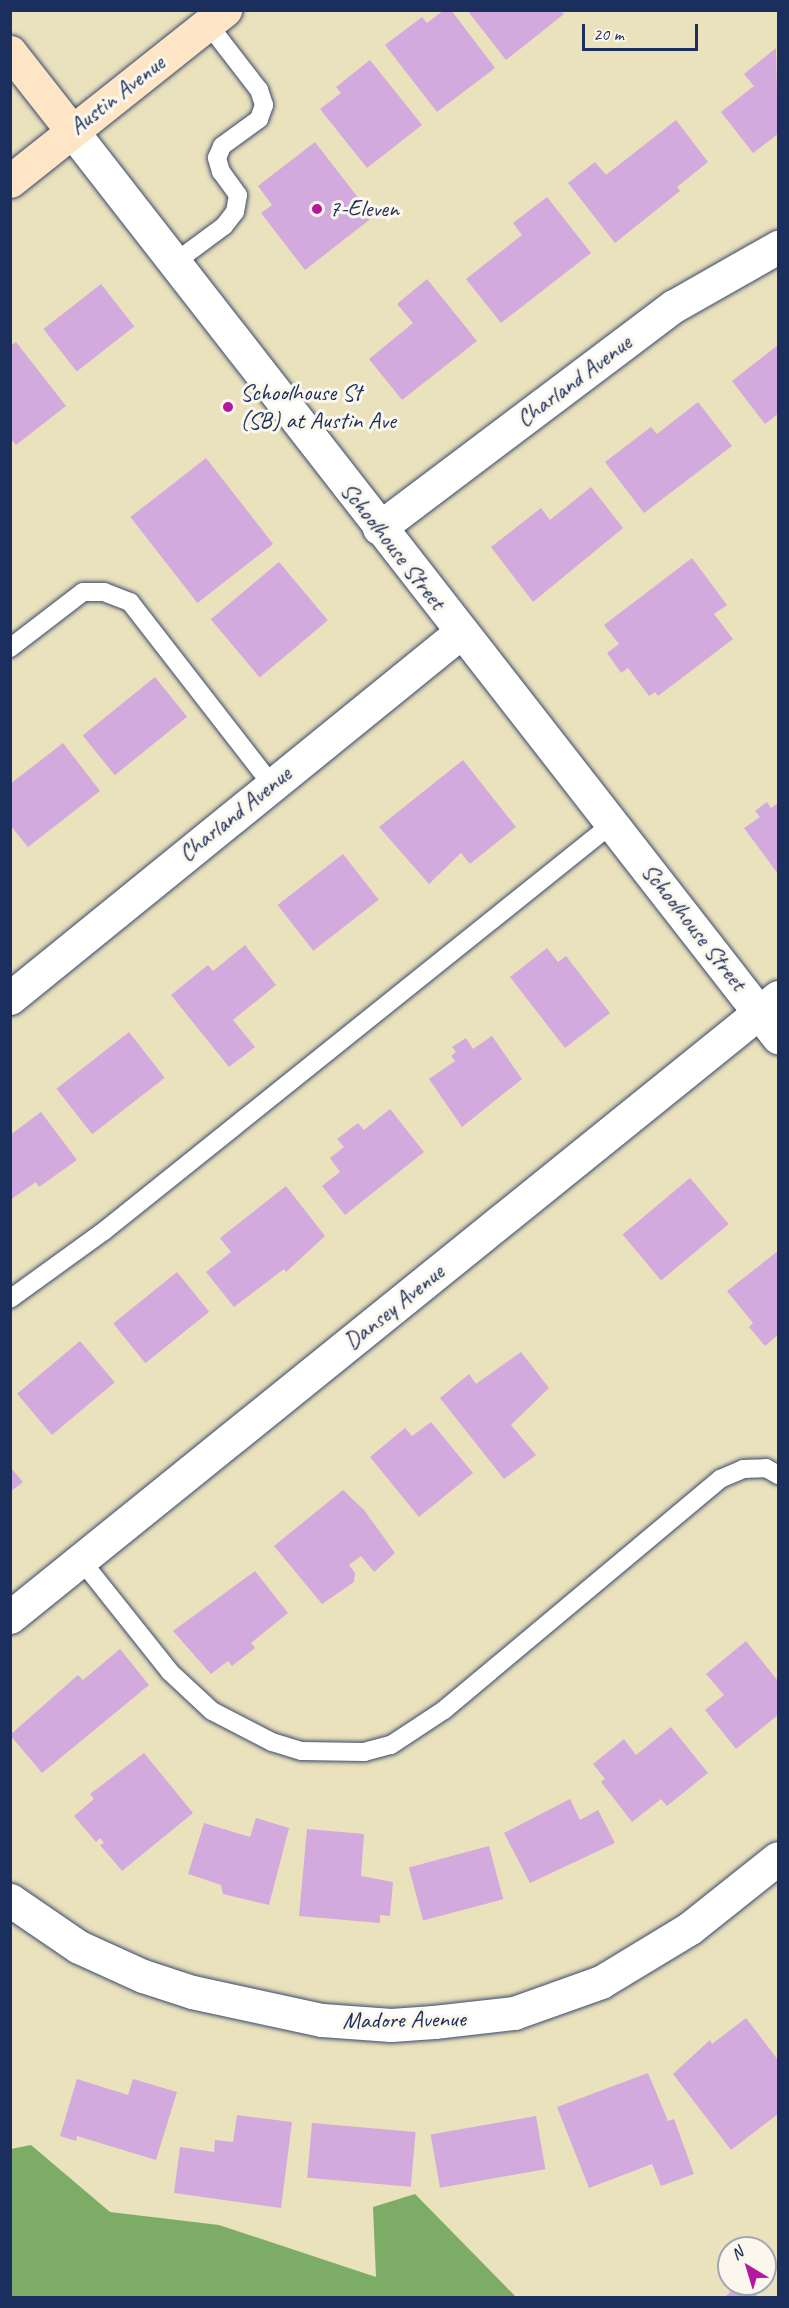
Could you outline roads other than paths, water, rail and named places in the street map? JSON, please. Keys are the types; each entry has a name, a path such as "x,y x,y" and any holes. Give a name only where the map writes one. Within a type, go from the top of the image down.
{"main road":[{"name":"Austin Avenue","path":"10,181 217,17"},
{"name":"Schoolhouse Street","path":"10,52 72,131"}],"street":[{"name":"Schoolhouse Street","path":"72,131 460,632 613,823 772,1015"},
{"name":"Charland Avenue","path":"379,528 674,306 778,247"},
{"name":"Charland Avenue","path":"10,998 460,632"},
{"name":"Dansey Avenue","path":"10,1617 772,1015"},
{"name":"Madore Avenue","path":"10,1900 79,1947 143,1976 192,1992 322,2020 423,2023 514,2013 601,1982 690,1928 778,1858"}],"lane":[{"path":"174,263 224,226 235,212 238,195 221,172 217,158 222,146 259,119 264,105 259,90 217,17"},
{"path":"10,648 83,592 104,592 130,602 271,784"},
{"path":"10,1299 104,1231 613,823"},
{"path":"81,1560 170,1672 212,1711 272,1742 302,1751 363,1752 391,1745 444,1710 720,1479 743,1469 766,1468 778,1475"}],"place":[{"name":"7-Eleven","path":"317,209"},
{"name":"Schoolhouse St (SB) at Austin Ave","path":"228,407"}]}
